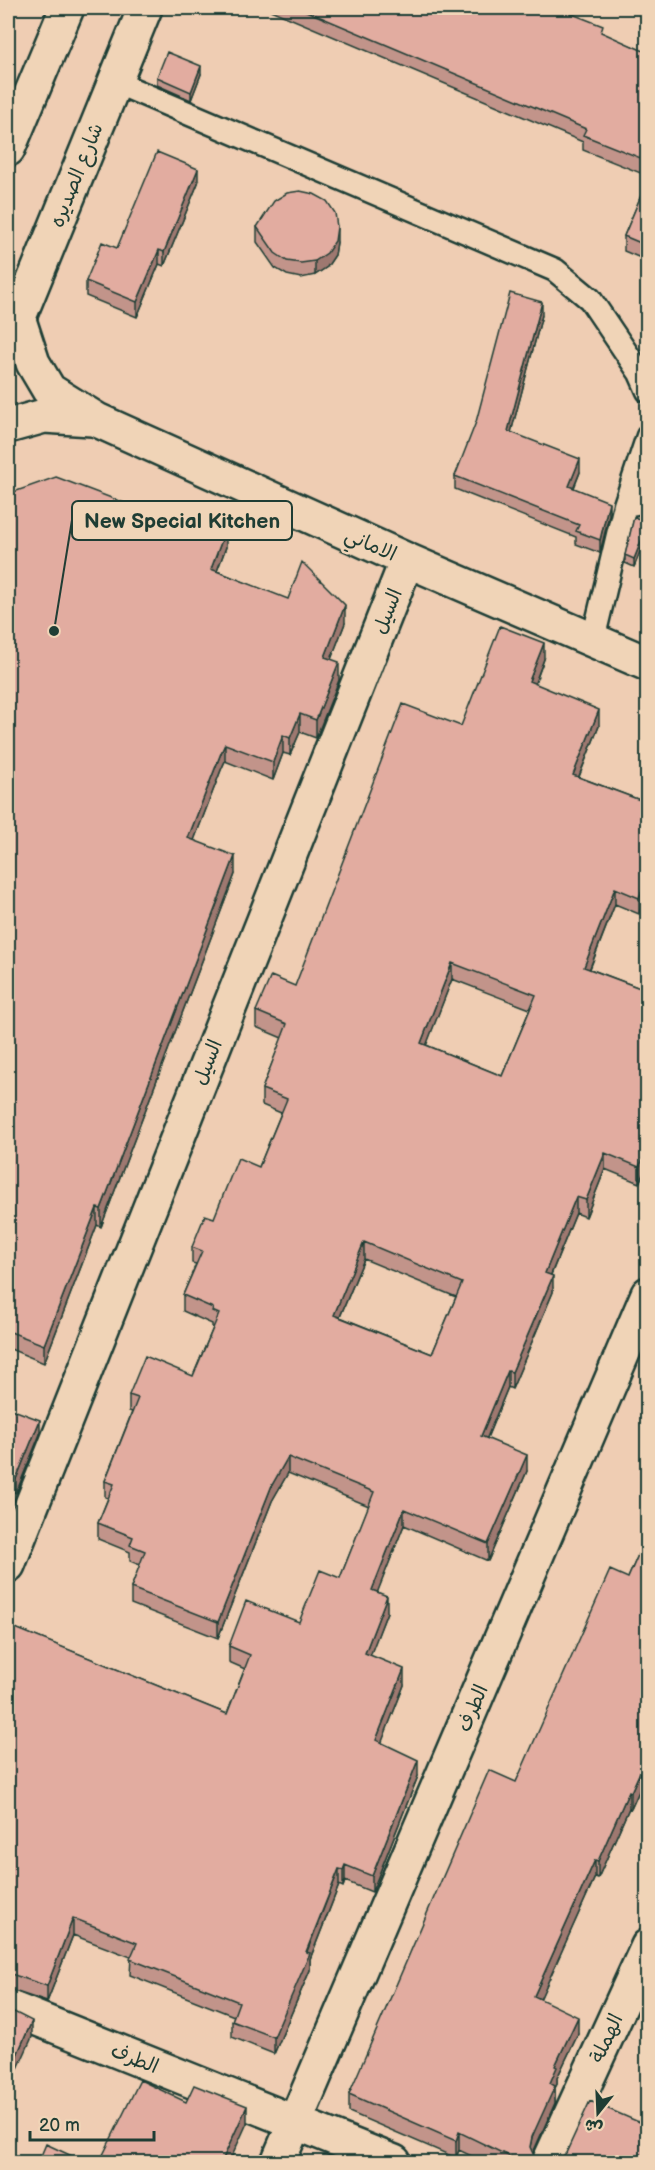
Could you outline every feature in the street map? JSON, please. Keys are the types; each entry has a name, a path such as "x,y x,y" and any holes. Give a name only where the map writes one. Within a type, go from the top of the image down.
{"street":[{"path":"8,149 67,8"},
{"name":"شارع الصديره","path":"13,330 146,8"},
{"name":"الاماني","path":"13,330 49,390 97,420 407,560 648,664"},
{"name":"الاماني","path":"8,426 44,416 97,420"},
{"name":"السيل","path":"8,1565 17,1513 407,560"},
{"name":"الطرف","path":"278,2163 648,1294"},
{"name":"الهملة","path":"549,2163 648,1946"},
{"name":"الطرف","path":"8,2007 296,2121"},
{"path":"296,2121 394,2163"}],"lane":[{"path":"114,82 555,270 590,299 640,373 648,390"},
{"path":"592,640 625,505 648,436"},
{"path":"625,505 648,501"}],"building":[{"path":"299,8 557,8 603,26 601,32 648,53 648,161 583,135 586,129"},
{"path":"167,52 201,66 191,92 157,77"},
{"path":"157,152 198,169 164,252 159,250 137,302 86,281 102,242 117,248"},
{"path":"648,179 648,246 624,236"},
{"path":"300,191 314,194 327,201 335,213 337,227 335,241 327,253 315,261 301,263 287,261 275,253 257,227 274,201 287,193"},
{"path":"510,293 542,302 508,431 580,459 569,486 609,502 600,540 576,531 579,525 455,476 476,422"},
{"path":"56,477 180,524 185,513 226,529 211,569 288,599 302,562 345,605 325,657 339,662 316,720 300,714 290,738 283,735 273,762 225,744 221,753 188,838 235,856 101,1209 97,1208 44,1345 8,1331 8,494"},
{"path":"634,517 648,524 634,559 625,555"},
{"path":"500,626 544,643 529,681 599,710 573,775 648,803 648,875 639,898 615,888 584,967 648,991 648,1115 643,1127 648,1129 648,1147 639,1167 605,1153 586,1200 576,1197 545,1273 553,1276 512,1372 508,1371 481,1436 527,1455 488,1544 404,1509 372,1590 387,1596 365,1653 404,1669 376,1740 418,1760 372,1876 345,1865 343,1870 339,1869 306,1952 310,1953 274,2037 232,2021 239,2002 130,1959 137,1943 73,1918 47,1986 8,1973 8,1625 227,1714 250,1655 229,1646 246,1601 299,1622 320,1570 340,1578 374,1492 288,1457 272,1485 218,1622 131,1588 145,1551 130,1545 133,1537 98,1523 114,1484 105,1481 138,1398 129,1395 145,1356 193,1376 219,1314 212,1311 213,1308 183,1295 202,1251 192,1247 205,1215 214,1218 238,1158 259,1167 287,1099 262,1089 287,1024 256,1011 271,976 295,986 403,704 461,726","holes":["452,963 536,995 502,1076 421,1043","364,1242 462,1283 432,1354 334,1315"]},
{"path":"8,1408 40,1420 16,1479 8,1476"},
{"path":"648,1532 648,1754 598,1861 595,1860 534,1996 578,2017 555,2066 557,2067 550,2083 555,2086 532,2137 530,2147 534,2156 547,2163 523,2163 459,2132 456,2141 349,2094 489,1770 516,1782 610,1570 628,1578"},
{"path":"8,2009 32,2021 8,2075"},
{"path":"140,2080 186,2102 194,2085 247,2106 221,2163 99,2163"},
{"path":"590,2101 648,2126 648,2163 553,2163 566,2153"},
{"path":"46,2144 87,2163 38,2163"}],"place":[{"name":"New Special Kitchen","path":"54,631"}]}
